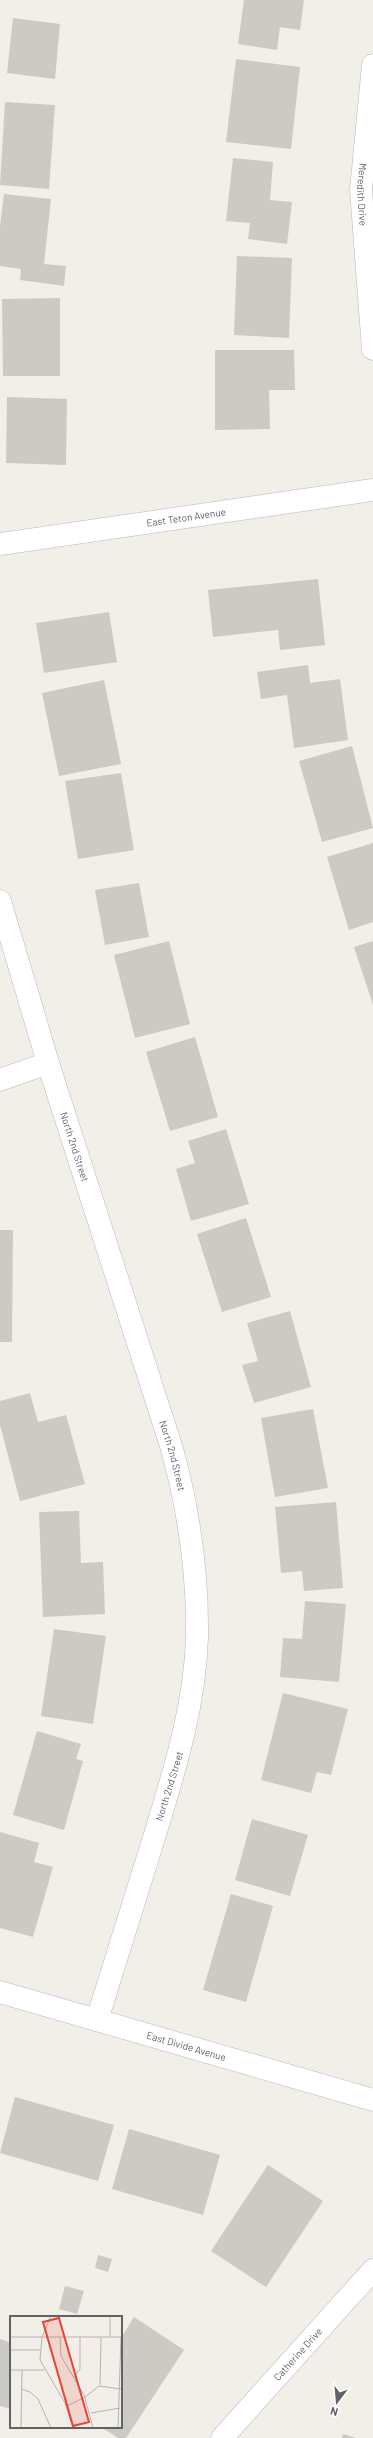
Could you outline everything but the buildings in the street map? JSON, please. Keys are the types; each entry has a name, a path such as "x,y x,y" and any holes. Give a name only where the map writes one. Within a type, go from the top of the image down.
{"street":[{"name":"Meredith Drive","path":"373,64 360,190 373,349"},
{"name":"East Teton Avenue","path":"0,544 373,490"},
{"name":"North 2nd Street","path":"0,901 48,1063 172,1449 183,1490 196,1585 197,1639 190,1699 180,1753 97,2020"},
{"path":"0,1080 48,1063"},
{"name":"East Divide Avenue","path":"0,1992 373,2100"},
{"name":"Catherine Drive","path":"222,2438 373,2270"}]}
